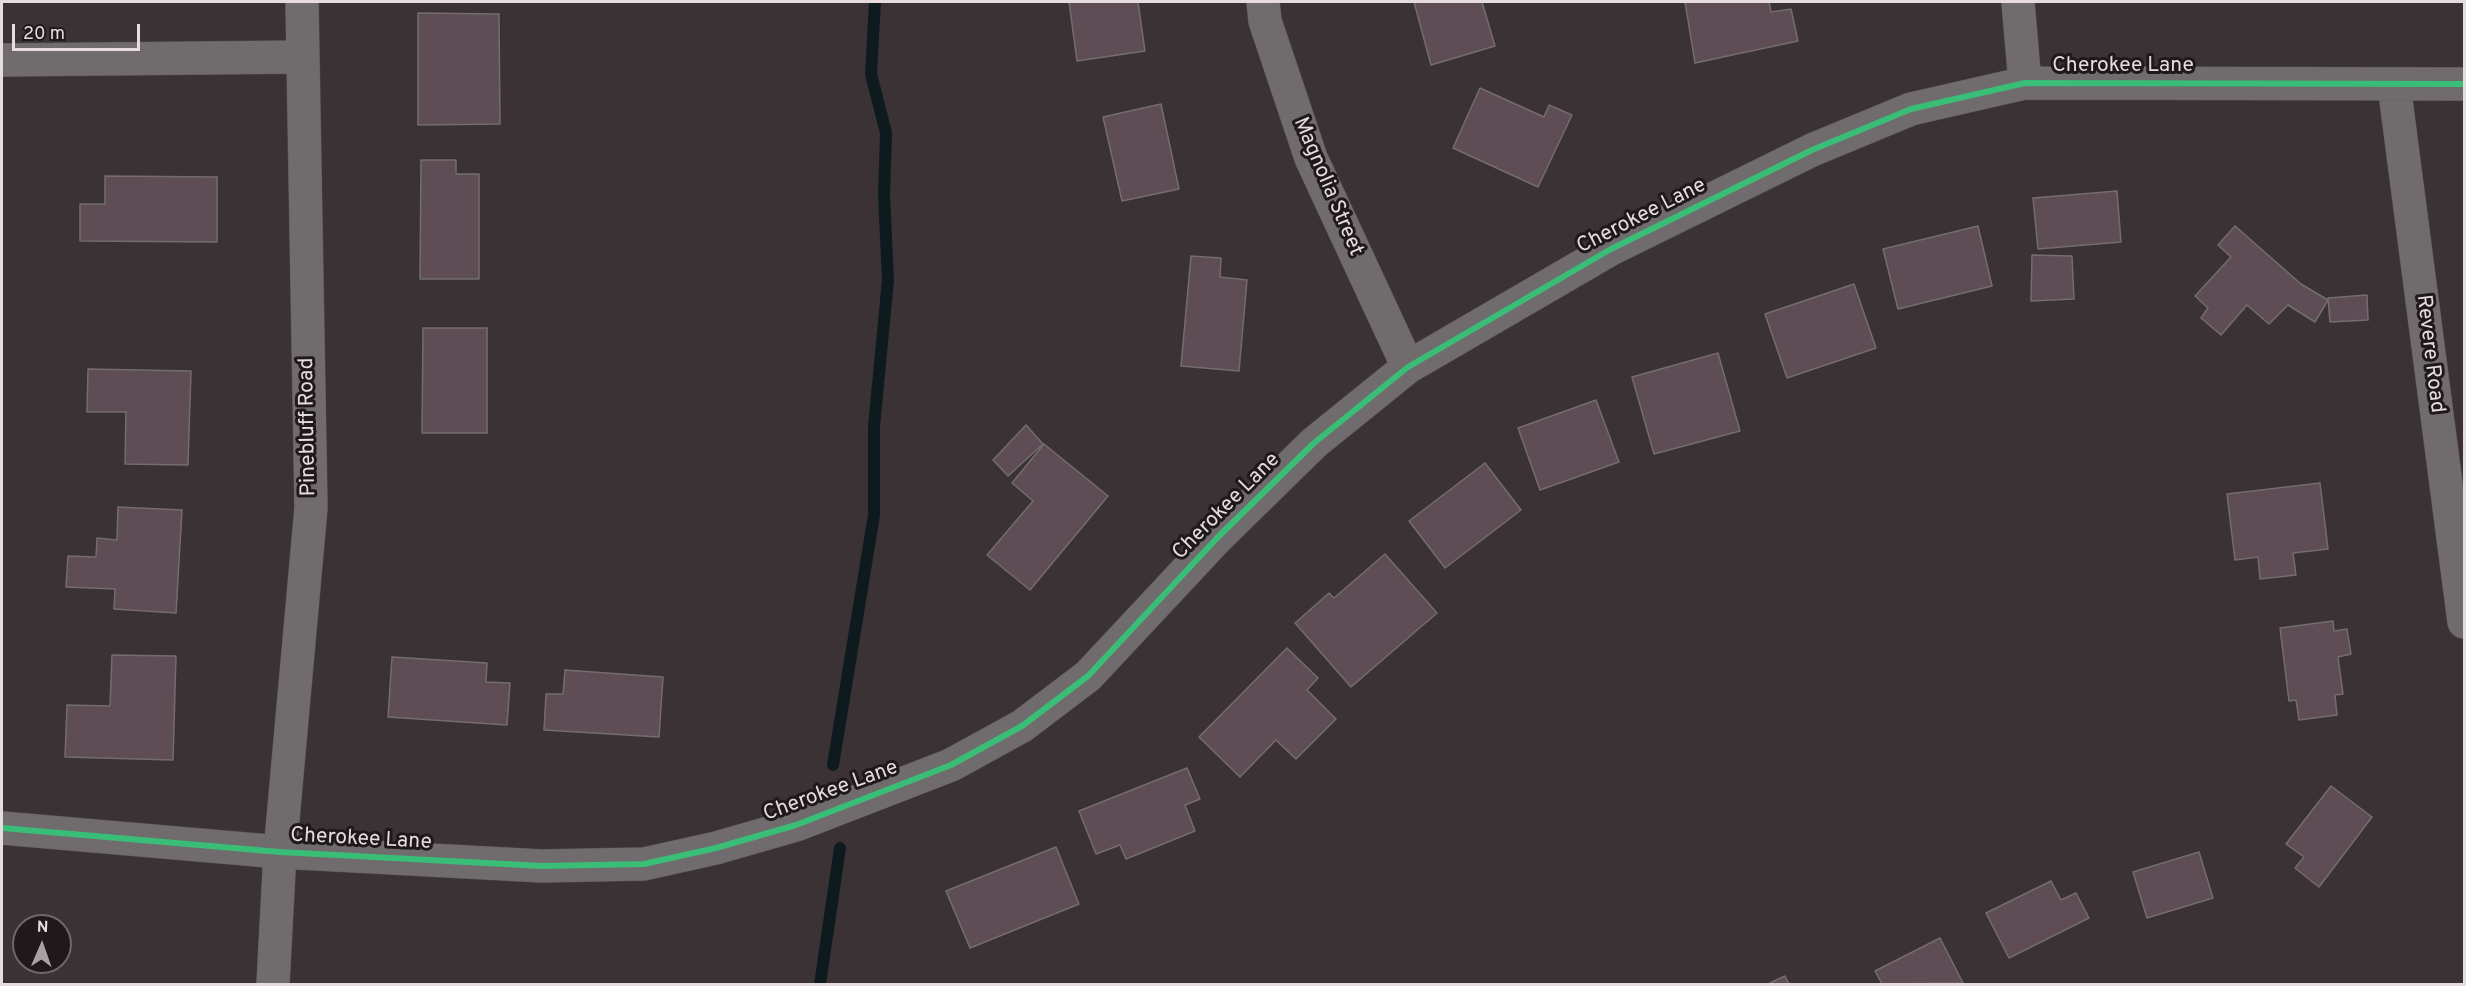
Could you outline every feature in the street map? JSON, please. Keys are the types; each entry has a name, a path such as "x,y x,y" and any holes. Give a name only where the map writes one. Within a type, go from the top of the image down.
{"street":[{"name":"Pinebluff Road","path":"273,984 280,852 310,508 302,2"},
{"name":"Magnolia Street","path":"1263,2 1265,21 1311,158 1408,367"},
{"path":"2018,2 2025,83"},
{"path":"2,60 302,57"},
{"name":"Cherokee Lane","path":"2,828 280,852 542,866 644,864 716,848 796,825 951,765 1022,726 1088,676 1218,537 1314,443 1408,367 1611,249 1812,150 1911,109 2025,83 2394,86 2464,84"},
{"name":"Revere Road","path":"2394,86 2464,622"}],"building":[{"path":"1069,2 1138,2 1145,51 1077,61"},
{"path":"1414,2 1482,2 1495,46 1431,65"},
{"path":"1685,2 1769,2 1771,12 1791,9 1798,41 1695,63"},
{"path":"418,13 499,14 500,124 418,125"},
{"path":"1480,88 1544,117 1549,105 1572,115 1538,187 1453,148"},
{"path":"1161,104 1179,189 1122,201 1103,117"},
{"path":"421,160 456,160 456,174 479,174 479,279 420,279"},
{"path":"105,176 217,177 217,242 80,241 80,204 105,204"},
{"path":"2117,191 2121,242 2038,249 2033,198"},
{"path":"1978,226 1992,286 1898,309 1883,249"},
{"path":"2235,226 2301,284 2328,300 2315,322 2288,305 2269,324 2247,305 2221,335 2201,318 2208,308 2195,296 2231,257 2218,245"},
{"path":"2032,255 2072,256 2074,299 2031,301"},
{"path":"1191,256 1221,258 1220,277 1247,280 1239,371 1181,366"},
{"path":"1854,284 1876,348 1787,378 1765,314"},
{"path":"2367,295 2368,320 2330,322 2328,298"},
{"path":"423,328 487,328 487,433 422,433"},
{"path":"1718,353 1740,431 1654,454 1632,377"},
{"path":"88,369 191,371 188,465 125,464 126,412 87,412"},
{"path":"1596,400 1619,462 1540,490 1518,428"},
{"path":"1026,425 1043,444 1008,476 993,460"},
{"path":"1044,444 1108,496 1030,590 987,555 1033,501 1012,483"},
{"path":"1485,463 1521,510 1445,568 1409,521"},
{"path":"2320,483 2328,549 2293,553 2296,575 2260,579 2258,557 2235,560 2227,494"},
{"path":"118,507 182,510 176,613 114,609 115,589 66,587 68,556 96,557 97,538 117,540"},
{"path":"1385,554 1437,613 1351,687 1295,623 1329,593 1334,598"},
{"path":"2333,621 2334,631 2347,629 2351,654 2338,657 2343,694 2335,695 2337,715 2299,720 2296,700 2289,701 2280,628"},
{"path":"1287,648 1318,678 1307,690 1336,719 1296,759 1276,740 1240,777 1199,737"},
{"path":"112,655 176,656 173,760 65,757 67,705 110,706"},
{"path":"392,657 487,663 486,682 510,683 507,725 388,717"},
{"path":"565,670 663,677 659,737 544,730 546,694 563,694"},
{"path":"1187,768 1200,799 1185,805 1195,831 1126,859 1120,845 1096,854 1079,811"},
{"path":"2331,786 2372,817 2319,887 2295,868 2304,857 2286,844"},
{"path":"1056,847 1079,904 970,948 946,891"},
{"path":"2199,852 2213,898 2147,918 2133,872"},
{"path":"2051,881 2061,900 2076,893 2089,918 2009,958 1986,913"},
{"path":"1940,938 1963,983 1882,984 1875,971"},
{"path":"1785,976 1789,984 1768,984"}],"waterway":[{"path":"833,765 874,515 874,426 888,280 884,195 886,133 871,74 875,2"},
{"path":"820,984 840,848"}],"cycle path":[{"path":"2,828 280,852 542,866 644,864 716,848 796,825 951,765 1022,726 1088,676 1218,537 1314,443 1408,367 1611,249 1812,150 1911,109 2025,83 2464,84"}]}
